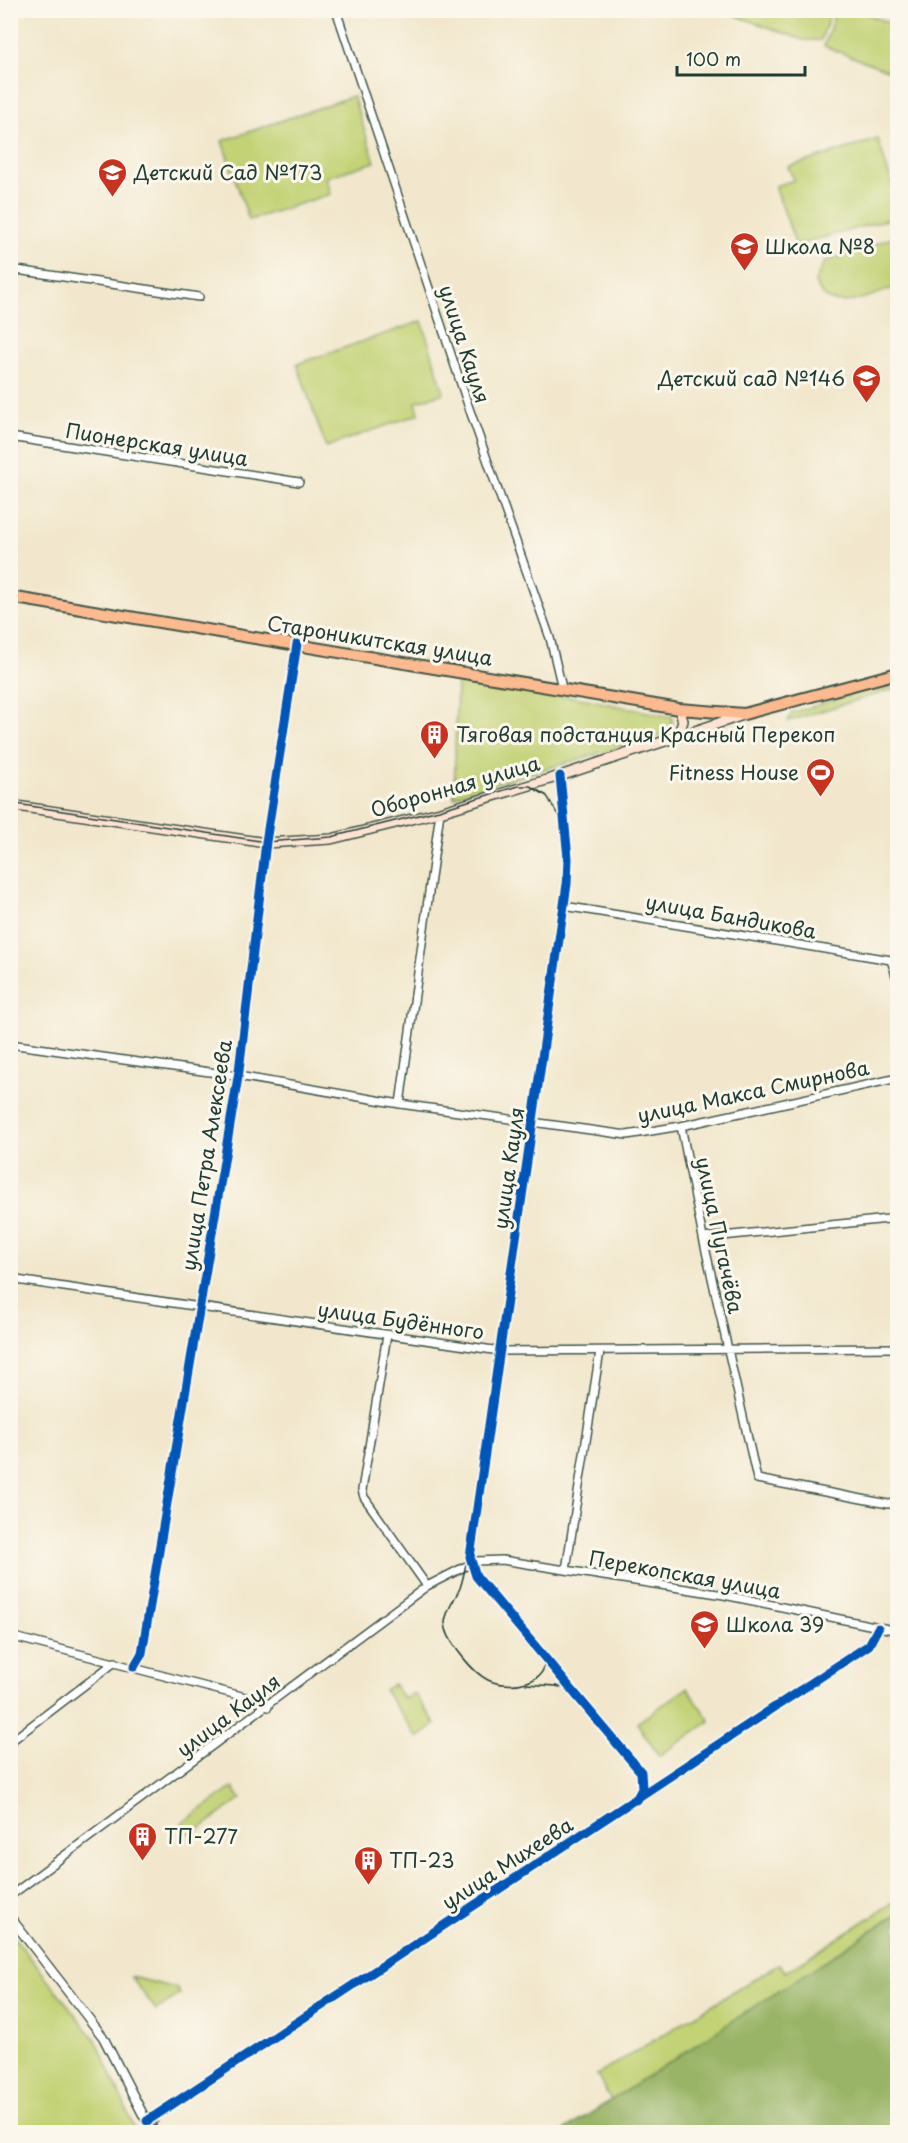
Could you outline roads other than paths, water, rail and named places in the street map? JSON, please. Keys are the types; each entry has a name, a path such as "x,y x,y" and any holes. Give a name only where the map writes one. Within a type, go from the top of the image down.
{"main road":[{"name":"Староникитская улица","path":"10,597 679,709 744,714"},
{"name":"Оборонная улица","path":"10,805 266,843 331,839 440,812 560,776 744,714 897,673"},
{"path":"678,737 682,721 679,709"}],"street":[{"name":"улица Кауля","path":"336,10 469,408 546,628 562,688"},
{"path":"10,269 199,297"},
{"name":"Пионерская улица","path":"10,437 299,483"},
{"name":"улица Петра Алексеева","path":"134,1667 142,1653 238,1076 266,843 297,644"},
{"name":"улица Кауля","path":"10,1896 268,1707 427,1586 470,1566 564,906 568,858 560,776"},
{"path":"400,1104 440,812"},
{"name":"улица Бандикова","path":"564,906 891,960 897,982"},
{"name":"улица Макса Смирнова","path":"10,1044 238,1076 400,1104 627,1135 681,1126 897,1078"},
{"name":"улица Пугачёва","path":"681,1126 703,1238 758,1479 888,1504 897,1503"},
{"path":"703,1238 897,1218"},
{"name":"улица Будённого","path":"10,1279 500,1351 897,1348"},
{"path":"387,1335 362,1490 427,1586"},
{"path":"566,1570 600,1351"},
{"name":"Перекопская улица","path":"470,1566 476,1561 502,1560 724,1595 897,1631"},
{"path":"470,1566 486,1589 641,1772 642,1789 636,1800"},
{"name":"улица Михеева","path":"147,2121 869,1645 878,1628"},
{"path":"10,1635 254,1699 268,1707"},
{"path":"10,1742 115,1662"},
{"path":"10,1917 103,2037 152,2133"}],"tram line":[{"path":"10,803 266,842 331,837 439,810 518,786 530,786 547,796 563,824 570,856 569,887 472,1555 477,1574 638,1763 645,1778 644,1787 636,1802 164,2112 156,2124 156,2132"},
{"path":"468,1552 461,1584 445,1622 451,1641 458,1651 484,1678 507,1684 528,1682 536,1678 545,1663 542,1652"},
{"path":"526,1684 556,1686 570,1690"}],"place":[{"name":"Детский Сад №173","path":"113,198"},
{"name":"Школа №8","path":"744,272"},
{"name":"Детский сад №146","path":"866,404"},
{"name":"Тяговая подстанция Красный Перекоп","path":"435,760"},
{"name":"Fitness House","path":"820,798"},
{"name":"Школа 39","path":"705,1650"},
{"name":"ТП-277","path":"143,1862"},
{"name":"ТП-23","path":"368,1886"}]}
